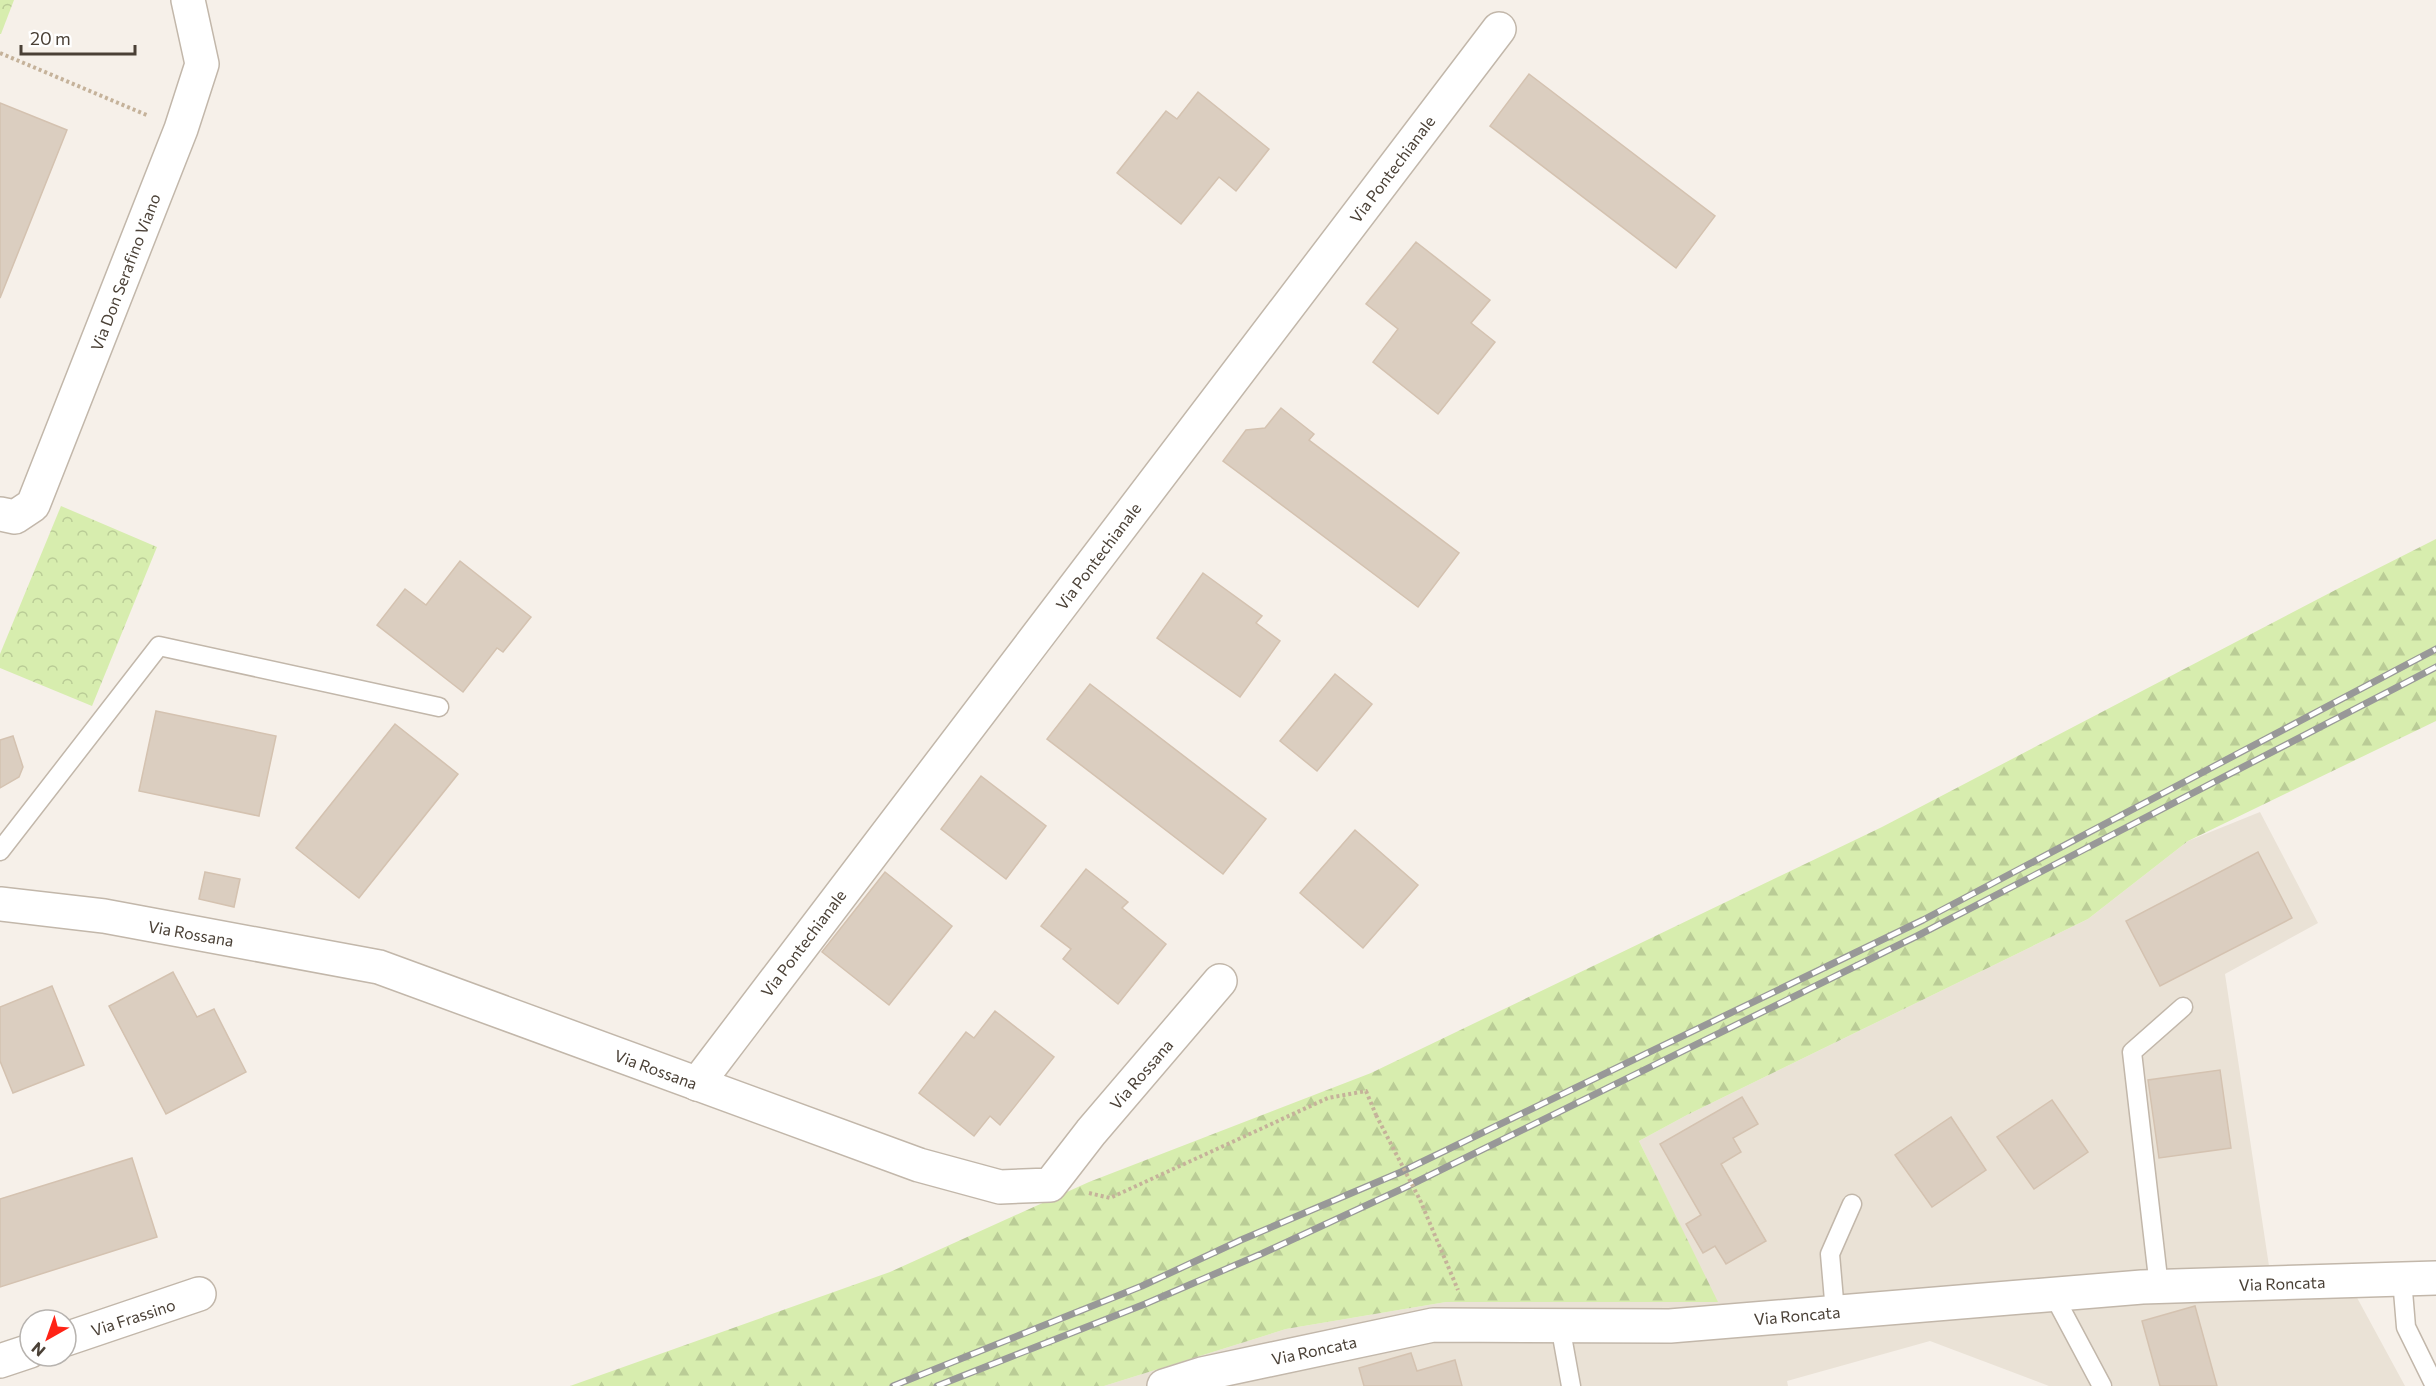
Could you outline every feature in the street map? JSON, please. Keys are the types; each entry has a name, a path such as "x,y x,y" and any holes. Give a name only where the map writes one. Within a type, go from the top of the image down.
{"street":[{"name":"Via Don Serafino Viano","path":"0,514 15,517 33,505 181,129 202,64 188,0"},
{"name":"Via Pontechianale","path":"696,1084 1499,28"},
{"name":"Via Rossana","path":"0,904 104,916 379,967 919,1165 1000,1187 1050,1185 1091,1132 1220,981"},
{"name":"Via Roncata","path":"1164,1386 1202,1374 1434,1324 1670,1326 2159,1287 2436,1278"},
{"name":"Via Frassino","path":"78,1335 199,1294"},
{"path":"0,1360 18,1355"}],"lane":[{"path":"0,851 159,646 439,707"},
{"path":"2159,1287 2132,1052 2183,1006"},
{"path":"1835,1312 1830,1254 1852,1204"},
{"path":"2402,1279 2406,1327 2435,1386"},
{"path":"2053,1294 2102,1386"},
{"path":"1560,1325 1570,1386"}],"path":[{"path":"0,53 181,129"},
{"path":"1050,1185 1110,1198 1328,1098 1366,1091 1420,1200 1472,1325"}],"shaded area":[{"path":"2260,812 2318,923 2225,974 2269,1266 2342,1270 2405,1386 2049,1386 1930,1341 1787,1381 1788,1386 1104,1386 1286,1329 1446,1302 1717,1302 1639,1141 1687,1115 2088,919 2188,841"}],"green space":[{"path":"0,0 14,0 1,34 0,34"},
{"path":"61,506 157,547 92,706 0,668 0,654"},
{"path":"2436,539 2436,721 2188,841 2088,919 1687,1115 1639,1141 1718,1302 1446,1302 1286,1329 1104,1386 570,1386 890,1272 1089,1182 1371,1073 1882,827"}],"building":[{"path":"1529,74 1715,216 1676,268 1490,126"},
{"path":"1198,92 1269,149 1236,191 1219,177 1181,224 1117,173 1166,111 1177,119"},
{"path":"0,103 67,130 0,298"},
{"path":"1416,242 1490,300 1471,323 1495,342 1438,414 1373,362 1398,329 1366,304"},
{"path":"1281,408 1314,434 1309,440 1459,553 1418,607 1223,461 1246,430 1265,428"},
{"path":"460,561 531,617 503,652 497,648 463,692 377,625 405,589 426,605"},
{"path":"1203,573 1262,616 1256,623 1280,641 1240,697 1157,638"},
{"path":"1335,674 1372,704 1317,771 1280,741"},
{"path":"1090,684 1266,819 1223,874 1047,739"},
{"path":"156,711 276,736 259,816 139,791"},
{"path":"395,724 458,774 359,898 296,848"},
{"path":"13,736 23,767 19,777 0,788 0,740"},
{"path":"981,776 1046,826 1006,879 941,829"},
{"path":"1355,830 1418,885 1363,948 1300,893"},
{"path":"2258,852 2292,918 2160,986 2126,921"},
{"path":"1086,869 1128,902 1122,908 1166,944 1118,1004 1063,959 1071,949 1041,926"},
{"path":"205,872 240,879 234,907 199,899"},
{"path":"885,872 952,926 889,1005 822,952"},
{"path":"173,972 197,1017 214,1009 246,1072 166,1114 109,1006"},
{"path":"52,986 84,1065 13,1093 0,1061 0,1007"},
{"path":"995,1011 1054,1057 1000,1125 990,1116 974,1136 919,1093 966,1032 974,1038"},
{"path":"2220,1070 2231,1148 2159,1158 2148,1080"},
{"path":"1742,1097 1758,1124 1733,1138 1741,1152 1721,1164 1766,1241 1726,1264 1715,1246 1703,1253 1686,1224 1701,1215 1660,1144"},
{"path":"2052,1100 2088,1152 2034,1189 1997,1137"},
{"path":"1951,1117 1986,1170 1932,1207 1895,1155"},
{"path":"132,1158 157,1237 0,1287 0,1199"},
{"path":"2195,1306 2217,1386 2160,1386 2142,1321"},
{"path":"1411,1353 1417,1371 1455,1360 1462,1386 1364,1386 1359,1368"}],"railway":[{"path":"893,1386 1142,1286 1241,1240 1401,1172 1923,920 2436,649"},
{"path":"937,1386 1145,1304 1261,1254 1406,1187 1917,936 2436,667"}]}
